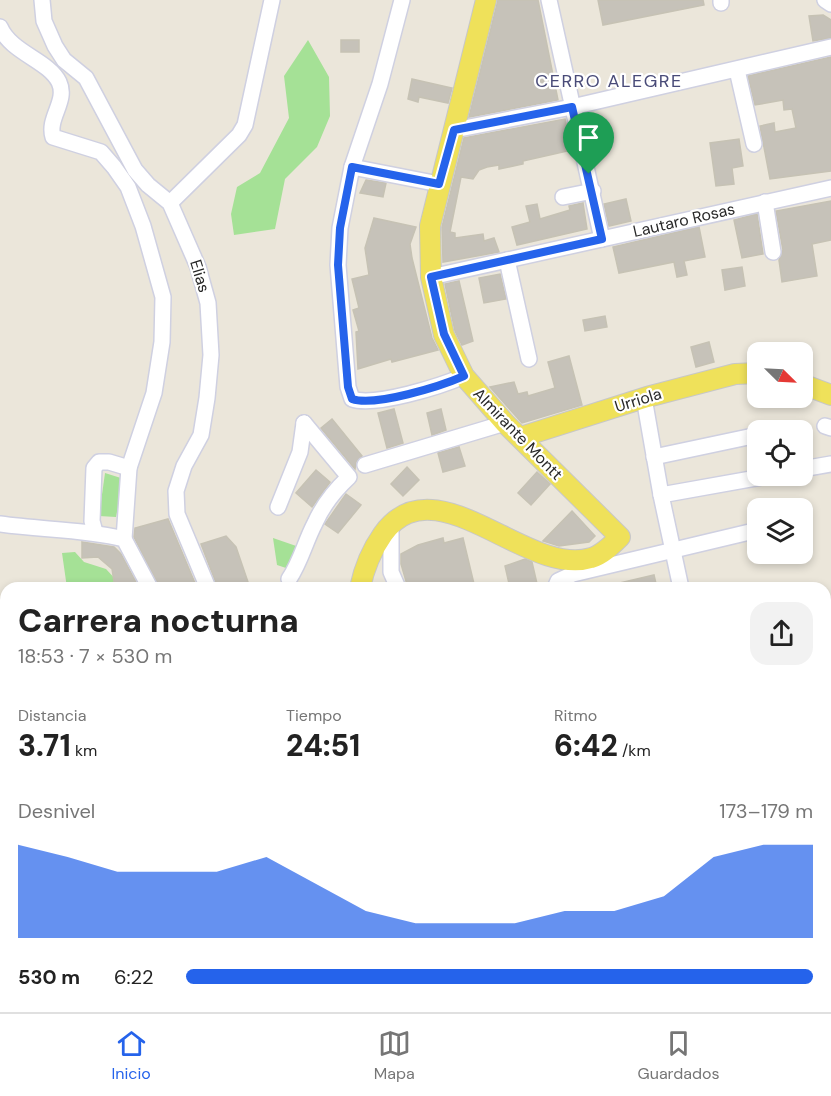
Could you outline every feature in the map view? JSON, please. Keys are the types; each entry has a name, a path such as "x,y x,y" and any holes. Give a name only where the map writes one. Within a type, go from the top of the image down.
{"main road":[{"name":"Almirante Montt","path":"486,0 430,226 431,277 444,334 464,376 505,423 620,537"},
{"name":"Urriola","path":"521,437 644,398 735,374 747,373"},
{"path":"813,388 831,395"},
{"path":"361,582 370,554 391,523 404,515 420,511 462,516 542,555 565,560 592,558 620,537"}],"street":[{"name":"Elias","path":"42,0 44,21 55,46 64,60 86,78 135,170 147,185 170,203 198,267 208,303 211,355 201,435 184,466 176,491 177,514 205,582"},
{"path":"170,203 238,135 245,125 272,0"},
{"path":"402,0 382,77 352,167 340,228 338,265 348,387 352,399 362,402 445,385 464,376"},
{"path":"549,0 602,239"},
{"path":"825,0 831,4"},
{"path":"0,27 18,49 57,80 61,96 52,126 53,137 100,152 128,187 163,297 162,342 154,393 129,468 124,539 147,582"},
{"path":"454,130 572,107 831,47"},
{"path":"737,70 754,144"},
{"path":"352,167 439,184"},
{"path":"135,170 140,219"},
{"name":"Lautaro Rosas","path":"431,277 831,188"},
{"path":"563,197 593,191"},
{"path":"765,202 772,252"},
{"path":"507,260 529,360"},
{"path":"644,398 661,495 680,582"},
{"path":"279,507 300,452 304,423 349,477 335,490 315,523 298,565 289,579"},
{"path":"365,465 505,423"},
{"path":"654,457 747,437"},
{"path":"95,532 92,522 94,468 99,462 104,462 129,468"},
{"path":"813,467 831,464"},
{"path":"661,495 747,480"},
{"path":"391,523 391,572 395,582"},
{"path":"0,524 26,528 95,532 124,539"},
{"path":"558,582 573,574 640,556 747,532"},
{"name":"Almirante Montt","path":"620,537 640,556"}],"green space":[{"path":"308,40 329,77 330,116 317,147 285,179 275,229 234,235 231,214 237,187 260,173 289,118 284,76"},
{"path":"105,473 124,479 116,517 99,516"},
{"path":"273,538 302,548 289,569 277,565"},
{"path":"75,552 84,562 106,569 118,582 66,582 62,553"}],"building":[{"path":"498,0 538,0 558,100 469,117"},
{"path":"598,0 703,0 704,5 603,25"},
{"path":"823,15 831,20 831,38 813,41 809,16"},
{"path":"341,40 359,40 359,52 341,52"},
{"path":"831,57 831,171 770,179 760,126 774,123 775,132 796,128 792,109 784,110 783,100 755,105 748,76"},
{"path":"412,79 452,88 448,103 419,97 418,102 408,99"},
{"path":"565,119 572,150 499,169 499,165 487,167 479,170 473,179 461,177 450,232 455,233 455,238 483,234 484,241 494,238 499,252 443,262 442,227 464,138"},
{"path":"739,139 743,166 732,168 734,184 716,186 710,143"},
{"path":"366,180 386,183 383,197 360,193"},
{"path":"626,199 631,221 609,226 604,204"},
{"path":"831,201 831,240 812,244 817,276 782,282 779,260 783,250 776,211"},
{"path":"583,203 587,229 517,245 512,227 530,222 526,206 537,204 540,219 570,210 569,206"},
{"path":"757,214 763,254 742,258 734,220"},
{"path":"374,218 416,227 410,244 412,258 432,338 438,350 392,362 391,359 358,369 356,332 359,331 353,310 359,308 352,279 369,275 365,248"},
{"path":"699,227 705,257 684,261 687,275 677,277 674,262 619,273 613,247"},
{"path":"742,267 745,286 725,290 722,270"},
{"path":"500,274 506,299 484,303 479,278"},
{"path":"459,281 473,341 462,345 455,331 445,284"},
{"path":"605,316 607,327 585,331 583,320"},
{"path":"709,342 714,362 696,367 691,347"},
{"path":"569,356 582,405 522,423 490,387 514,382 518,394 527,392 528,396 555,388 548,362"},
{"path":"394,409 403,443 387,448 378,413"},
{"path":"441,409 446,430 432,435 427,413"},
{"path":"332,419 362,456 356,462 355,469 321,428"},
{"path":"459,447 465,466 443,472 438,453"},
{"path":"407,467 419,480 403,496 391,484"},
{"path":"316,470 330,482 312,507 296,493"},
{"path":"537,472 550,484 531,505 518,493"},
{"path":"346,494 361,505 338,533 325,524"},
{"path":"572,511 595,536 589,542 559,546 543,541"},
{"path":"168,519 194,582 157,582 134,537 135,528"},
{"path":"226,536 236,547 248,582 216,582 201,544"},
{"path":"443,538 444,543 463,538 474,582 406,582 401,564 401,554 418,545"},
{"path":"82,542 114,547 121,554 136,582 114,582 112,569 98,557 82,558"},
{"path":"525,559 532,562 537,582 509,582 505,566"},
{"path":"654,575 656,582 624,582"}],"district":[{"name":"CERRO ALEGRE","path":"609,81"}],"route":[{"path":"572,107 589,174 602,239 431,277 444,334 464,376 445,385 369,402 352,399 348,387 338,265 340,228 352,167 439,184 454,130 572,107"}]}
